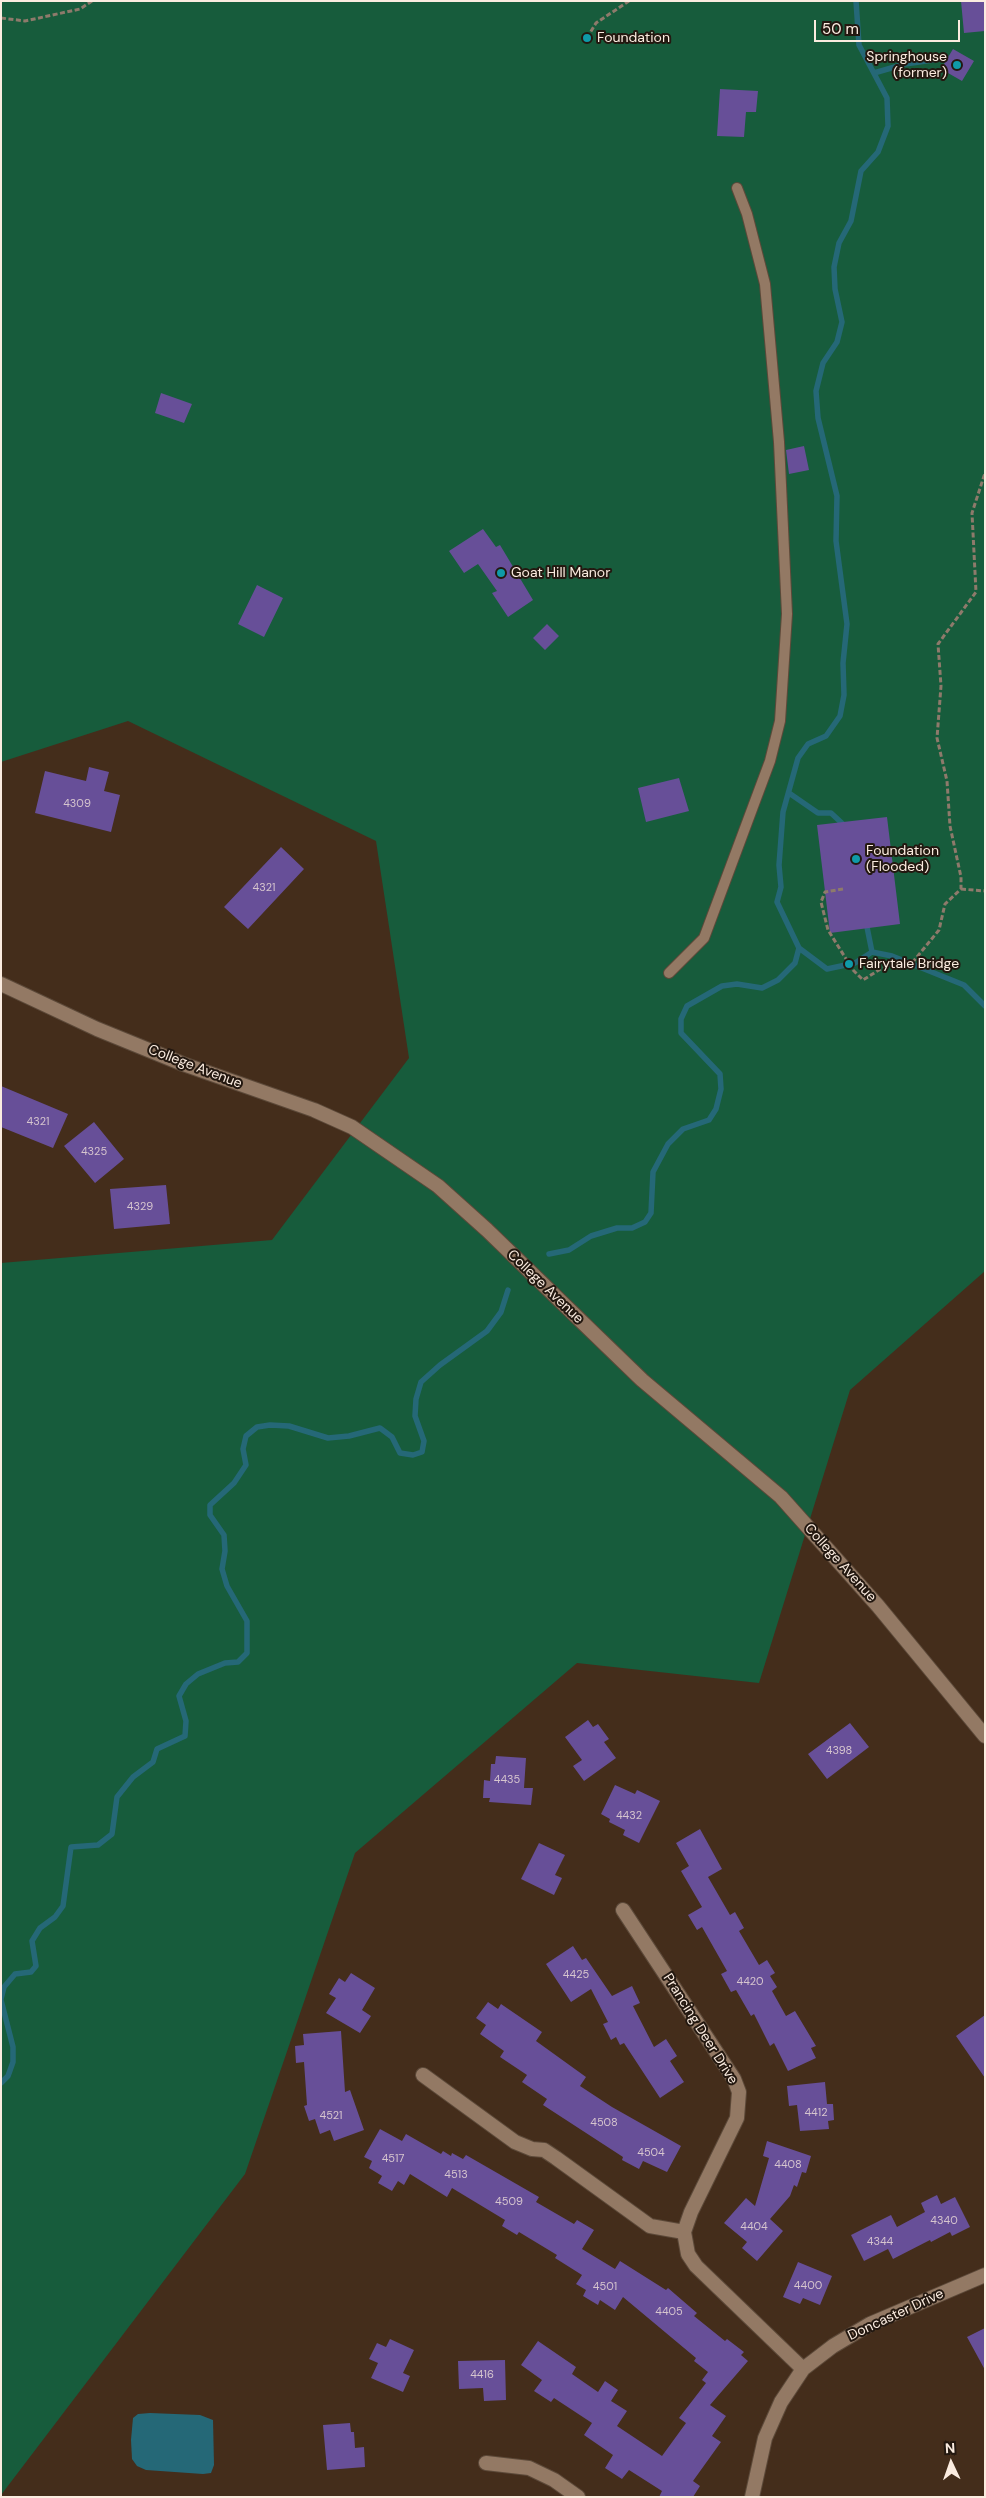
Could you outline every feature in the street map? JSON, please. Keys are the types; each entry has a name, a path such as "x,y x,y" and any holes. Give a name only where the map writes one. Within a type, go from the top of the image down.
{"street":[{"name":"College Avenue","path":"1,984 183,1064 314,1110 352,1127 438,1186 487,1230 642,1380 781,1497 872,1599 985,1736"},
{"name":"Prancing Deer Drive","path":"623,1910 734,2079 739,2092 737,2118 691,2212 684,2232"},
{"path":"423,2074 515,2142 532,2149 544,2150 650,2226 684,2232 688,2254 696,2266 803,2369"},
{"name":"Doncaster Drive","path":"752,2497 765,2438 782,2402 803,2369 833,2346 870,2324 985,2274"},
{"path":"486,2463 529,2468 554,2480 578,2497"}],"lane":[{"path":"669,973 704,938 770,761 780,721 786,614 778,432 765,284 747,214 737,188"}],"path":[{"path":"1,18 25,21 80,9 92,1"},
{"path":"587,38 596,23 629,1"},
{"path":"843,890 825,892 821,902 828,930 853,970 863,980 882,968 912,963 939,930 945,904 961,888 962,877 950,826 947,781 937,738 941,686 938,644 976,592 972,513 985,473"},
{"path":"961,888 985,891"}],"green space":[{"path":"1,1 985,1 985,1271 850,1390 759,1683 577,1663 355,1853 245,2174 1,2495 1,1263 272,1240 409,1058 376,841 128,721 1,762"}],"water":[{"path":"138,2414 200,2415 213,2420 214,2465 211,2473 146,2470 137,2466 132,2459 133,2418"}],"building":[{"path":"961,1 985,1 985,31 964,33"},
{"name":"Springhouse (former)","path":"953,49 974,61 962,81 941,69"},
{"path":"720,89 758,91 756,112 746,112 744,137 717,136"},
{"path":"161,393 192,404 184,423 155,413"},
{"path":"804,446 809,470 789,474 786,450"},
{"name":"Goat Hill Manor","path":"483,529 496,547 500,545 533,600 508,617 492,593 497,591 478,564 464,573 449,551"},
{"path":"257,585 283,598 264,637 238,624"},
{"path":"547,624 559,636 545,650 533,638"},
{"path":"89,767 109,772 104,791 120,795 111,832 35,813 45,771 86,781"},
{"path":"679,778 689,811 646,822 638,788"},
{"name":"Foundation (Flooded)","path":"887,817 900,924 830,933 817,825"},
{"path":"281,847 304,869 248,929 224,907"},
{"path":"1,1086 68,1114 53,1148 1,1127"},
{"path":"94,1122 124,1159 95,1183 64,1146"},
{"path":"166,1185 170,1224 114,1229 110,1189"},
{"path":"588,1720 593,1727 598,1724 609,1739 604,1742 616,1758 584,1781 573,1766 582,1760 565,1737"},
{"path":"850,1723 869,1747 827,1779 808,1754"},
{"path":"496,1756 526,1758 524,1788 533,1788 531,1805 489,1802 490,1798 483,1798 484,1780 490,1781 491,1764 495,1764"},
{"path":"615,1785 635,1794 637,1790 660,1801 639,1843 623,1835 625,1830 609,1822 610,1819 601,1814"},
{"path":"700,1829 722,1869 708,1877 730,1915 735,1912 744,1928 739,1931 759,1965 767,1960 775,1973 770,1976 777,1987 772,1991 786,2016 795,2011 816,2046 811,2048 816,2058 788,2071 774,2043 770,2046 754,2014 751,2016 736,1990 731,1992 721,1974 727,1971 702,1927 697,1930 688,1915 702,1907 681,1871 689,1866 676,1843"},
{"path":"539,1843 565,1855 555,1875 562,1878 554,1895 521,1879"},
{"path":"573,1946 582,1960 586,1958 612,1996 632,1986 640,2003 633,2006 654,2047 666,2039 677,2056 670,2061 684,2082 660,2098 624,2043 620,2045 616,2037 611,2040 603,2024 608,2022 591,1989 571,2002 546,1964"},
{"path":"351,1973 375,1988 362,2010 371,2016 360,2033 326,2013 336,1998 329,1994 339,1978 345,1982"},
{"path":"488,2002 498,2009 501,2004 542,2032 536,2041 586,2077 580,2086 612,2107 681,2146 667,2172 643,2161 639,2169 622,2160 623,2157 543,2105 547,2099 522,2082 527,2075 500,2057 504,2051 480,2034 486,2025 476,2018"},
{"path":"985,2015 985,2078 956,2036"},
{"path":"341,2031 345,2092 350,2090 364,2130 334,2141 330,2130 320,2134 315,2119 309,2121 304,2106 307,2105 304,2062 296,2063 295,2046 304,2045 303,2034"},
{"path":"825,2082 827,2104 833,2104 834,2120 828,2121 829,2129 800,2131 797,2105 789,2106 787,2086"},
{"path":"380,2129 402,2141 406,2134 441,2154 443,2151 451,2156 452,2153 463,2159 466,2155 539,2197 536,2202 574,2224 577,2220 594,2230 582,2249 615,2269 620,2261 666,2290 668,2288 697,2313 694,2316 725,2341 727,2339 744,2352 741,2355 748,2361 710,2405 726,2416 712,2436 721,2442 693,2481 700,2486 693,2497 659,2497 662,2491 629,2470 622,2479 605,2468 613,2455 584,2435 592,2423 554,2398 551,2402 534,2391 542,2380 521,2365 538,2341 576,2367 572,2374 598,2392 605,2381 618,2390 611,2401 627,2411 617,2426 662,2456 686,2423 679,2418 706,2383 702,2380 708,2372 694,2361 696,2358 623,2297 615,2310 600,2300 598,2305 583,2296 586,2290 576,2284 582,2275 555,2258 557,2255 519,2232 517,2235 502,2226 505,2220 452,2188 447,2197 410,2174 404,2185 398,2181 392,2191 378,2183 382,2176 369,2168 372,2161 364,2157"},
{"path":"767,2141 811,2156 806,2173 802,2172 797,2187 794,2185 790,2196 770,2219 783,2231 757,2261 742,2248 747,2242 724,2223 746,2198 755,2206 769,2158 763,2156"},
{"path":"937,2195 941,2204 955,2197 970,2227 952,2236 950,2232 931,2242 930,2240 893,2259 888,2249 864,2261 851,2235 891,2215 897,2227 925,2212 921,2203"},
{"path":"798,2262 832,2276 820,2305 803,2298 800,2304 783,2297"},
{"path":"985,2328 985,2370 967,2337"},
{"path":"390,2339 414,2350 403,2373 410,2376 403,2392 371,2378 378,2363 369,2359 377,2343 386,2347"},
{"path":"505,2360 506,2400 484,2401 483,2388 459,2389 458,2361"},
{"path":"350,2423 351,2432 354,2432 355,2448 364,2447 365,2467 327,2470 323,2425"}],"waterway":[{"path":"549,1254 569,1250 591,1236 617,1228 632,1228 645,1222 651,1213 653,1172 668,1144 683,1129 709,1120 716,1109 721,1089 720,1074 681,1033 681,1019 687,1006 722,986 737,984 762,988 778,980 795,963 799,948 777,902 781,887 779,865 783,812 798,758 808,744 826,736 840,716 844,695 843,663 847,624 836,541 837,496 818,418 816,391 823,363 837,342 842,322 835,289 834,267 839,243 851,221 861,171 878,152 888,126 887,98 859,45 856,1"},
{"path":"874,73 905,64 947,58 951,63"},
{"path":"789,793 818,813 831,813 845,826"},
{"path":"866,922 872,952"},
{"path":"799,948 827,969 855,963 872,952 892,956 964,985 985,1006"},
{"path":"1,1999 4,1987 15,1974 31,1972 36,1966 32,1941 40,1928 55,1917 63,1906 71,1847 98,1845 112,1834 117,1797 133,1777 153,1762 157,1749 185,1736 186,1721 179,1696 186,1684 198,1674 225,1663 238,1662 247,1653 247,1621 227,1586 222,1569 225,1551 224,1535 210,1515 210,1505 234,1483 246,1465 243,1449 246,1436 257,1427 270,1425 289,1426 328,1438 349,1436 380,1428 392,1437 400,1453 413,1455 422,1452 424,1441 415,1416 416,1399 421,1382 440,1365 487,1331 501,1312 508,1290"},
{"path":"1,2000 13,2047 13,2062 8,2076 1,2083"}],"place":[{"name":"Foundation","path":"587,38"},
{"name":"Springhouse (former)","path":"957,65"},
{"name":"Goat Hill Manor","path":"501,573"},
{"name":"Foundation (Flooded)","path":"856,859"},
{"name":"Fairytale Bridge","path":"849,964"}]}
